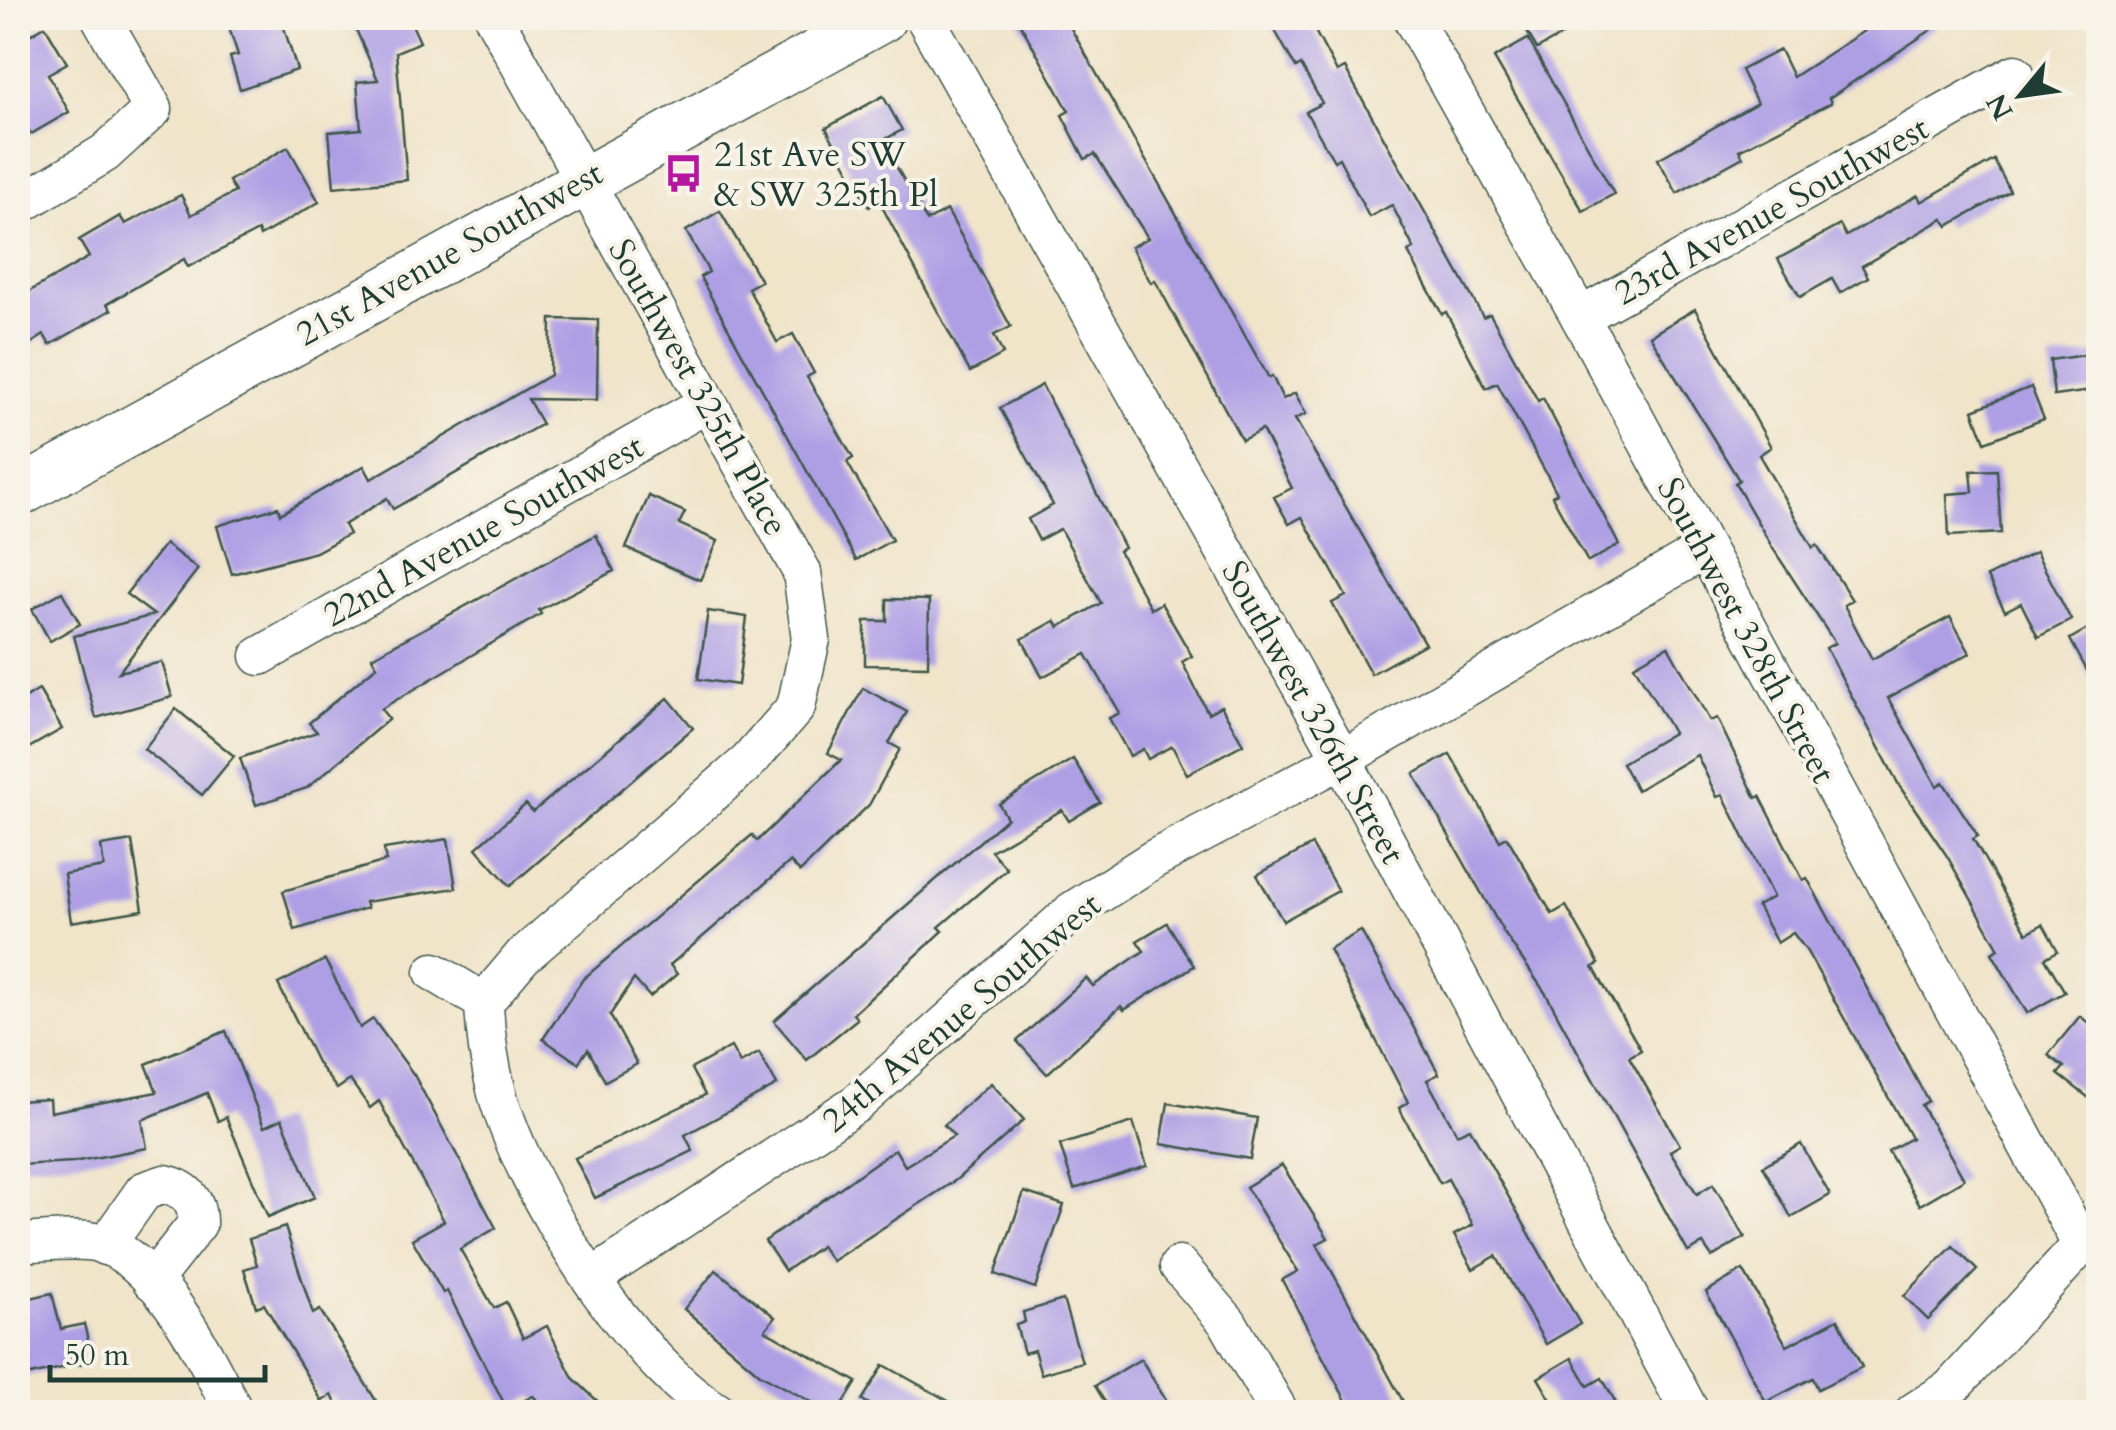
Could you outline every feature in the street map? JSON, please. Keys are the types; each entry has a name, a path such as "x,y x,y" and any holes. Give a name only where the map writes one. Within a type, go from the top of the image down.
{"main road":[{"name":"21st Avenue Southwest","path":"18,493 584,178 882,18"}],"street":[{"path":"18,206 105,152 154,109 100,18"},
{"name":"Southwest 325th Place","path":"484,1002 522,957 748,762 796,707 811,638 802,572 494,18"},
{"name":"Southwest 326th Street","path":"925,18 1342,759 1690,1412"},
{"name":"Southwest 328th Street","path":"1412,18 1580,317 1703,551 2090,1235"},
{"name":"23rd Avenue Southwest","path":"1580,317 2015,74"},
{"name":"22nd Avenue Southwest","path":"260,656 706,404"},
{"name":"24th Avenue Southwest","path":"592,1278 858,1103 1074,910 1154,858 1342,759 1703,551"},
{"path":"434,972 484,1002 486,1043 498,1096 521,1154 592,1278 634,1339 717,1412"},
{"path":"113,1248 144,1191 165,1184 186,1193 197,1212 197,1224 152,1281"},
{"path":"1914,1412 1956,1401 2090,1235"},
{"path":"18,1243 88,1241 113,1248 152,1281 205,1356 234,1412"},
{"path":"1178,1266 1228,1323 1279,1412"}],"building":[{"path":"226,18 281,18 297,70 240,89 230,57 238,55"},
{"path":"351,18 409,18 420,42 396,52 407,180 334,187 329,132 361,129 357,82 378,80"},
{"path":"1017,18 1065,18 1269,378 1272,376 1283,399 1295,393 1306,414 1295,419 1425,644 1371,674 1332,603 1346,596 1302,517 1289,524 1274,497 1292,488 1262,430 1242,440 1155,280 1151,283 1131,247 1148,238 1095,154 1085,159 1062,115 1069,111"},
{"path":"1268,18 1308,18 1337,72 1345,68 1483,317 1490,314 1538,401 1543,398 1619,545 1588,562 1552,496 1557,493 1497,383 1486,388 1446,312 1442,314 1408,252 1414,249 1392,205 1369,217 1339,158 1334,161 1306,112 1322,103 1301,65 1296,68"},
{"path":"1519,18 1593,18 1537,49"},
{"path":"1855,18 1949,18 1829,98 1831,103 1739,150 1743,157 1677,193 1658,159 1757,103 1741,70 1780,50 1793,77 1864,31"},
{"path":"45,26 67,63 48,74 69,112 31,134 18,111 18,42"},
{"path":"1528,39 1614,194 1583,211 1494,58"},
{"path":"883,96 902,130 882,141 927,221 947,210 1011,327 994,335 1003,354 970,372 879,201 869,207 826,128"},
{"path":"288,147 319,202 260,236 258,231 188,267 184,259 107,304 111,310 50,345 44,335 18,352 18,298 89,257 79,240 120,216 125,224 181,195 191,215 235,192 229,181"},
{"path":"1994,160 2010,191 1948,226 1943,219 1862,266 1868,277 1840,293 1832,279 1800,297 1778,259 1840,225 1846,236 1918,195 1921,202"},
{"path":"720,211 761,281 748,288 777,342 793,334 814,373 807,377 853,458 847,462 892,540 856,560 700,277 709,272 686,231"},
{"path":"1695,309 1771,447 1759,455 1813,548 1817,545 1852,600 1844,605 1872,659 1950,617 1970,653 1888,698 1937,786 1943,782 1978,836 1973,839 2027,933 2043,924 2058,951 2045,958 2065,992 2027,1013 1992,953 1999,949 1947,856 1900,787 1826,648 1835,643 1772,547 1735,483 1739,480 1650,336"},
{"path":"551,319 598,320 597,400 528,399 542,424 393,509 387,498 344,525 349,534 316,552 232,574 217,526 278,507 280,514 364,466 371,479 550,375"},
{"path":"2098,353 2098,390 2054,396 2050,360"},
{"path":"1042,385 1124,548 1119,551 1151,609 1161,603 1192,656 1182,662 1208,713 1221,706 1243,744 1187,774 1172,746 1148,759 1143,749 1130,756 1109,718 1120,713 1086,654 1042,677 1022,639 1055,621 1059,627 1101,603 1060,529 1039,540 1028,519 1053,505 1000,408"},
{"path":"2031,387 2044,419 1985,442 1973,410"},
{"path":"1997,470 2001,533 1949,536 1947,494 1973,492 1971,471"},
{"path":"649,496 685,512 679,524 718,541 700,580 626,548"},
{"path":"596,535 614,571 539,610 541,614 381,709 389,719 307,788 256,805 240,758 317,732 309,723 377,666 372,657"},
{"path":"165,544 198,569 119,672 162,662 172,697 96,718 74,636 154,615 126,594"},
{"path":"2036,552 2071,620 2038,637 2021,603 2005,611 1987,577"},
{"path":"62,592 80,624 50,641 32,609"},
{"path":"887,599 929,600 928,666 865,665 865,621 887,621"},
{"path":"708,611 747,617 738,685 698,679"},
{"path":"2098,623 2098,691 2070,639"},
{"path":"1668,646 1710,721 1717,718 1756,798 1760,796 1803,880 1807,878 1928,1101 1921,1105 1964,1179 1920,1205 1888,1151 1911,1138 1806,950 1793,933 1777,943 1757,906 1773,897 1723,795 1717,797 1697,755 1637,790 1622,763 1673,733 1634,665"},
{"path":"863,688 907,712 889,743 900,749 869,805 800,872 790,862 670,965 677,974 650,997 634,979 610,1015 637,1064 605,1081 588,1049 578,1063 543,1039 583,979 752,835 757,841 841,760 828,753"},
{"path":"39,690 62,729 18,754 18,703"},
{"path":"668,698 693,728 510,886 476,848 526,804 533,812"},
{"path":"176,709 234,756 202,795 144,749"},
{"path":"1450,754 1500,841 1507,837 1552,914 1566,906 1599,964 1593,967 1641,1050 1629,1057 1680,1145 1670,1151 1697,1194 1713,1184 1745,1237 1712,1257 1703,1244 1688,1252 1546,994 1504,933 1414,774"},
{"path":"1073,759 1100,802 1069,821 1062,810 991,851 1007,869 939,927 943,931 853,1014 857,1019 807,1060 774,1021 1007,818 999,804"},
{"path":"448,839 456,888 365,902 367,908 295,930 283,891 386,861 384,849"},
{"path":"132,841 143,910 71,922 64,874 104,867 101,846"},
{"path":"1312,845 1338,891 1283,921 1257,875"},
{"path":"1167,923 1194,966 1124,1010 1121,1006 1047,1074 1017,1041 1086,978 1093,986 1144,951 1137,941"},
{"path":"1361,931 1439,1074 1427,1080 1457,1134 1470,1128 1580,1324 1546,1344 1496,1256 1473,1269 1454,1235 1473,1225 1448,1179 1440,1183 1399,1108 1408,1102 1329,949"},
{"path":"325,960 360,1028 373,1019 414,1075 496,1228 460,1249 494,1308 506,1302 523,1338 547,1326 573,1378 609,1412 550,1412 533,1396 507,1409 447,1291 443,1293 412,1239 444,1221 379,1101 370,1108 350,1080 337,1089 318,1064 278,984"},
{"path":"2080,1016 2098,1031 2098,1105 2058,1074 2064,1067 2048,1055"},
{"path":"226,1031 264,1127 282,1119 315,1197 268,1217 226,1117 218,1121 207,1093 142,1120 147,1148 73,1162 18,1165 18,1101 49,1099 50,1112 157,1092 146,1064"},
{"path":"731,1047 740,1063 759,1053 777,1085 685,1135 693,1151 595,1198 575,1158 705,1095 691,1069"},
{"path":"991,1083 1024,1120 956,1180 832,1261 821,1246 785,1271 765,1241 895,1149 905,1166 954,1136 944,1125"},
{"path":"1168,1103 1257,1118 1250,1159 1161,1144"},
{"path":"1133,1122 1147,1166 1074,1189 1060,1145"},
{"path":"1801,1144 1830,1195 1791,1217 1763,1166"},
{"path":"1282,1165 1328,1238 1317,1244 1405,1405 1391,1412 1352,1412 1282,1280 1298,1271 1246,1187"},
{"path":"1024,1192 1064,1205 1035,1288 995,1274"},
{"path":"285,1227 313,1314 320,1310 383,1412 340,1412 332,1395 322,1401 264,1304 256,1307 244,1269 257,1265 249,1239"},
{"path":"1953,1246 1977,1270 1928,1320 1904,1296"},
{"path":"716,1270 775,1317 765,1330 857,1382 838,1412 830,1412 760,1374 684,1309"},
{"path":"1743,1270 1787,1346 1838,1319 1862,1367 1818,1389 1813,1378 1766,1402 1706,1292"},
{"path":"52,1293 61,1329 84,1324 93,1361 22,1377 18,1301"},
{"path":"1063,1300 1082,1362 1041,1374 1034,1350 1024,1353 1016,1325 1025,1322 1023,1312"},
{"path":"1572,1358 1588,1386 1602,1378 1616,1403 1600,1412 1558,1412 1538,1378"},
{"path":"1141,1359 1173,1412 1111,1412 1095,1386"},
{"path":"884,1365 968,1412 884,1412 862,1400"}],"place":[{"name":"21st Ave SW & SW 325th Pl","path":"684,174"}]}
